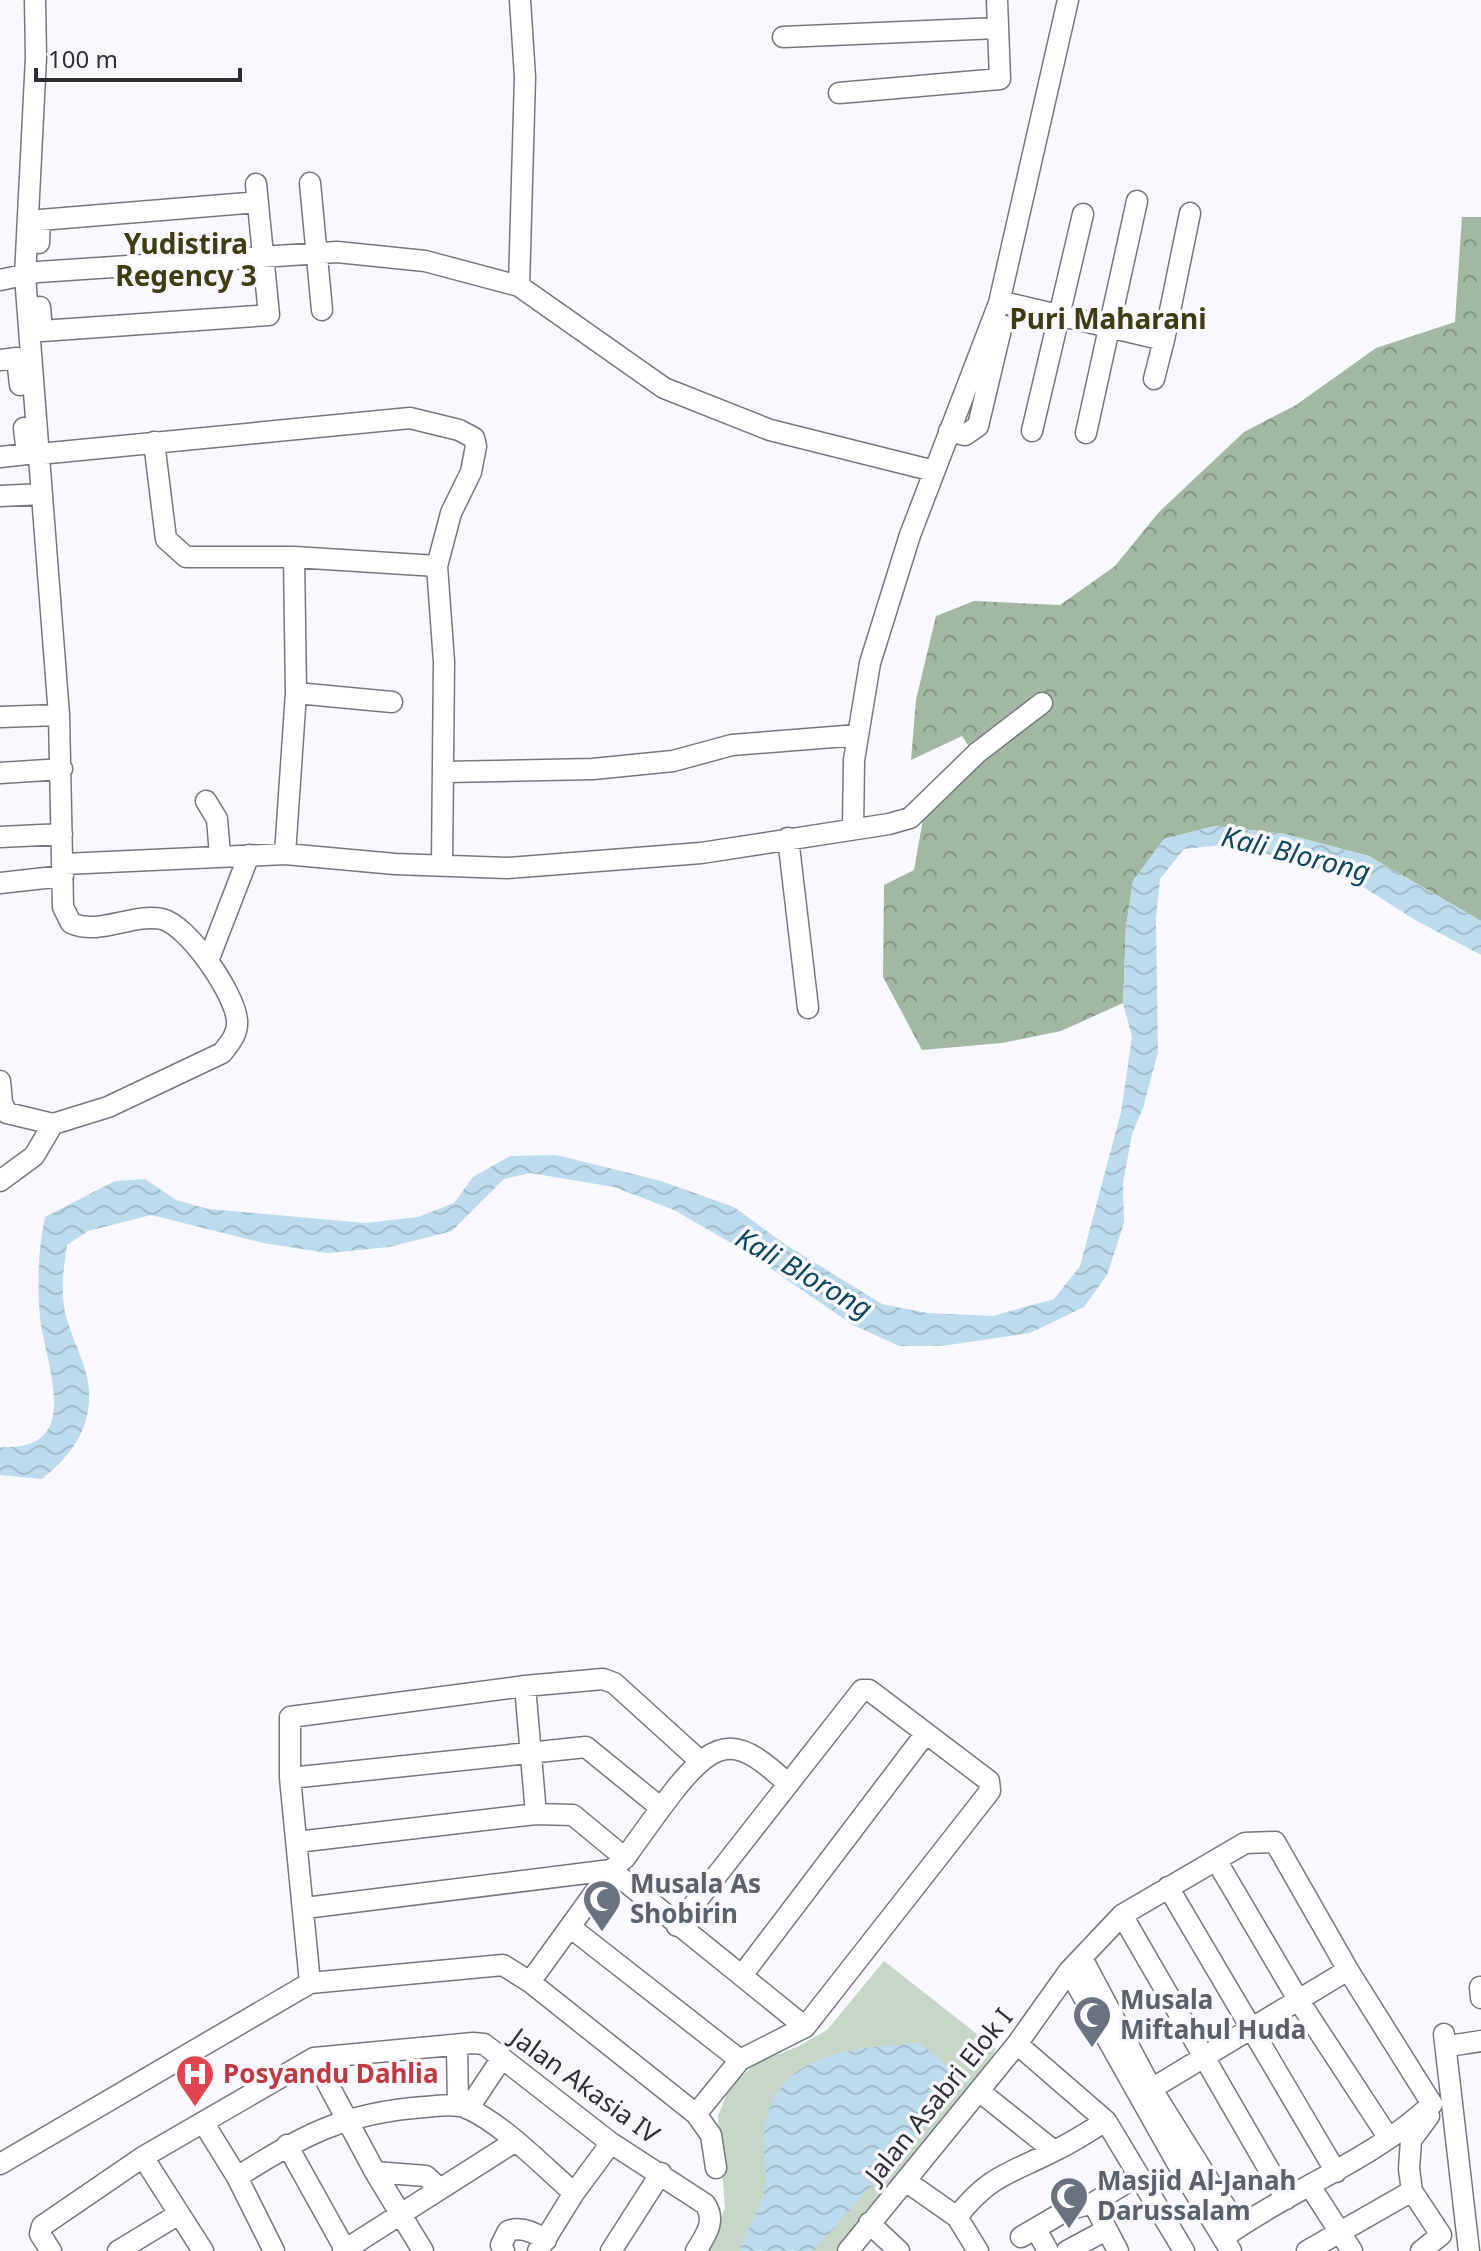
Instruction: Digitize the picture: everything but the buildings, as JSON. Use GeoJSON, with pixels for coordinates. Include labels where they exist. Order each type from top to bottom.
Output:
{"type":"FeatureCollection","features":[{"type":"Feature","properties":{"kind":"street"},"geometry":{"type":"LineString","coordinates":[[0,1081],[2,1103],[7,1113],[53,1124],[121,1102],[222,1053],[233,1040],[238,1024],[236,1012],[208,961],[181,928],[161,919],[86,928],[71,923],[63,907],[62,769],[39,454],[34,276],[35,0]]}},
{"type":"Feature","properties":{"kind":"street"},"geometry":{"type":"LineString","coordinates":[[519,286],[525,77],[520,0]]}},
{"type":"Feature","properties":{"kind":"street"},"geometry":{"type":"LineString","coordinates":[[839,93],[1000,79],[997,0]]}},
{"type":"Feature","properties":{"kind":"street"},"geometry":{"type":"LineString","coordinates":[[853,829],[854,760],[870,663],[934,471],[999,303],[1068,0]]}},
{"type":"Feature","properties":{"kind":"street"},"geometry":{"type":"LineString","coordinates":[[783,37],[998,28]]}},
{"type":"Feature","properties":{"kind":"street"},"geometry":{"type":"LineString","coordinates":[[310,183],[322,310]]}},
{"type":"Feature","properties":{"kind":"street"},"geometry":{"type":"LineString","coordinates":[[257,193],[264,259],[269,315],[42,331],[34,276],[40,220],[257,193]]}},
{"type":"Feature","properties":{"kind":"street"},"geometry":{"type":"LineString","coordinates":[[1086,433],[1137,201]]}},
{"type":"Feature","properties":{"kind":"street"},"geometry":{"type":"LineString","coordinates":[[1154,379],[1190,213]]}},
{"type":"Feature","properties":{"kind":"street"},"geometry":{"type":"LineString","coordinates":[[1032,431],[1083,214]]}},
{"type":"Feature","properties":{"kind":"street"},"geometry":{"type":"LineString","coordinates":[[949,431],[965,435],[978,426],[1028,227]]}},
{"type":"Feature","properties":{"kind":"street"},"geometry":{"type":"LineString","coordinates":[[0,280],[337,252],[425,261],[519,286],[664,388],[770,430],[934,471]]}},
{"type":"Feature","properties":{"kind":"street"},"geometry":{"type":"LineString","coordinates":[[1007,303],[1164,340]]}},
{"type":"Feature","properties":{"kind":"street"},"geometry":{"type":"LineString","coordinates":[[0,360],[17,358],[27,454],[0,457]]}},
{"type":"Feature","properties":{"kind":"street"},"geometry":{"type":"LineString","coordinates":[[39,454],[410,418],[459,430],[474,438],[476,446],[471,472],[451,513],[437,566],[445,772],[442,865]]}},
{"type":"Feature","properties":{"kind":"street"},"geometry":{"type":"LineString","coordinates":[[154,442],[166,539],[174,550],[186,557],[294,557],[437,566]]}},
{"type":"Feature","properties":{"kind":"street"},"geometry":{"type":"LineString","coordinates":[[0,496],[42,494]]}},
{"type":"Feature","properties":{"kind":"street"},"geometry":{"type":"LineString","coordinates":[[285,854],[296,693],[294,557]]}},
{"type":"Feature","properties":{"kind":"street"},"geometry":{"type":"LineString","coordinates":[[296,693],[392,702]]}},
{"type":"Feature","properties":{"kind":"street"},"geometry":{"type":"LineString","coordinates":[[0,883],[63,870],[220,855],[285,854],[507,868],[672,856],[853,829],[910,818],[977,753],[1042,703]]}},
{"type":"Feature","properties":{"kind":"street"},"geometry":{"type":"LineString","coordinates":[[0,717],[59,715]]}},
{"type":"Feature","properties":{"kind":"street"},"geometry":{"type":"LineString","coordinates":[[445,772],[609,767],[673,761],[732,745],[858,735]]}},
{"type":"Feature","properties":{"kind":"street"},"geometry":{"type":"LineString","coordinates":[[0,773],[62,769]]}},
{"type":"Feature","properties":{"kind":"street"},"geometry":{"type":"LineString","coordinates":[[206,801],[217,819],[220,855]]}},
{"type":"Feature","properties":{"kind":"street"},"geometry":{"type":"LineString","coordinates":[[0,837],[62,834]]}},
{"type":"Feature","properties":{"kind":"street"},"geometry":{"type":"LineString","coordinates":[[788,838],[808,1008]]}},
{"type":"Feature","properties":{"kind":"street"},"geometry":{"type":"LineString","coordinates":[[208,961],[249,855]]}},
{"type":"Feature","properties":{"kind":"street"},"geometry":{"type":"LineString","coordinates":[[0,1181],[34,1156],[53,1124]]}},
{"type":"Feature","properties":{"kind":"street"},"geometry":{"type":"LineString","coordinates":[[310,1983],[290,1778],[287,1723],[294,1715],[603,1679],[614,1683],[699,1760]]}},
{"type":"Feature","properties":{"kind":"street"},"geometry":{"type":"LineString","coordinates":[[525,1686],[536,1814]]}},
{"type":"Feature","properties":{"kind":"street"},"geometry":{"type":"LineString","coordinates":[[677,1926],[862,1690],[869,1690],[987,1778],[990,1791],[805,2027],[740,2060],[696,2114]]}},
{"type":"Feature","properties":{"kind":"street"},"geometry":{"type":"LineString","coordinates":[[743,1974],[926,1733]]}},
{"type":"Feature","properties":{"kind":"street"},"geometry":{"type":"LineString","coordinates":[[290,1778],[586,1747],[661,1808]]}},
{"type":"Feature","properties":{"kind":"street"},"geometry":{"type":"LineString","coordinates":[[530,1982],[699,1760],[722,1749],[746,1752],[760,1758],[788,1784]]}},
{"type":"Feature","properties":{"kind":"street"},"geometry":{"type":"LineString","coordinates":[[297,1842],[536,1814],[573,1815],[677,1926],[743,1974],[805,2027]]}},
{"type":"Feature","properties":{"kind":"street","name":"Jalan Asabri Elok I"},"geometry":{"type":"LineString","coordinates":[[848,2251],[907,2182],[1076,1966],[1122,1915],[1245,1843],[1275,1842],[1348,1970]]}},
{"type":"Feature","properties":{"kind":"street"},"geometry":{"type":"LineString","coordinates":[[1216,1860],[1299,2001],[1388,2137]]}},
{"type":"Feature","properties":{"kind":"street"},"geometry":{"type":"LineString","coordinates":[[305,1908],[618,1864]]}},
{"type":"Feature","properties":{"kind":"street"},"geometry":{"type":"LineString","coordinates":[[1168,1887],[1336,2172]]}},
{"type":"Feature","properties":{"kind":"street"},"geometry":{"type":"LineString","coordinates":[[1122,1915],[1286,2199]]}},
{"type":"Feature","properties":{"kind":"street"},"geometry":{"type":"LineString","coordinates":[[570,1927],[740,2060]]}},
{"type":"Feature","properties":{"kind":"street"},"geometry":{"type":"LineString","coordinates":[[0,2164],[310,1983],[503,1965],[530,1982],[696,2114],[711,2135],[716,2168]]}},
{"type":"Feature","properties":{"kind":"street"},"geometry":{"type":"LineString","coordinates":[[1076,1966],[1231,2239],[1286,2199],[1336,2172],[1413,2122],[1432,2104]]}},
{"type":"Feature","properties":{"kind":"street"},"geometry":{"type":"LineString","coordinates":[[1145,2092],[1348,1970],[1432,2104],[1427,2120],[1411,2140],[1412,2191],[1441,2231],[1438,2240],[1421,2251]]}},
{"type":"Feature","properties":{"kind":"street"},"geometry":{"type":"LineString","coordinates":[[1469,2251],[1450,2039],[1481,2041]]}},
{"type":"Feature","properties":{"kind":"street","name":"Jalan Akasia IV"},"geometry":{"type":"LineString","coordinates":[[314,2058],[479,2043],[611,2143],[705,2204],[711,2217],[696,2251]]}},
{"type":"Feature","properties":{"kind":"street"},"geometry":{"type":"LineString","coordinates":[[1017,2044],[1106,2121],[1136,2177],[1184,2251]]}},
{"type":"Feature","properties":{"kind":"street"},"geometry":{"type":"LineString","coordinates":[[457,2045],[463,2107]]}},
{"type":"Feature","properties":{"kind":"street"},"geometry":{"type":"LineString","coordinates":[[51,2251],[40,2234],[42,2226],[143,2157],[314,2058],[375,2172],[423,2251]]}},
{"type":"Feature","properties":{"kind":"street"},"geometry":{"type":"LineString","coordinates":[[463,2107],[502,2058]]}},
{"type":"Feature","properties":{"kind":"street"},"geometry":{"type":"LineString","coordinates":[[979,2091],[1054,2151]]}},
{"type":"Feature","properties":{"kind":"street"},"geometry":{"type":"LineString","coordinates":[[237,2177],[287,2145],[345,2118],[411,2108],[463,2107],[514,2142],[574,2193]]}},
{"type":"Feature","properties":{"kind":"street"},"geometry":{"type":"LineString","coordinates":[[992,2180],[1054,2151],[1106,2121]]}},
{"type":"Feature","properties":{"kind":"street"},"geometry":{"type":"LineString","coordinates":[[203,2122],[237,2177],[274,2251]]}},
{"type":"Feature","properties":{"kind":"street"},"geometry":{"type":"LineString","coordinates":[[957,2217],[1030,2133]]}},
{"type":"Feature","properties":{"kind":"street"},"geometry":{"type":"LineString","coordinates":[[287,2145],[345,2251],[514,2142]]}},
{"type":"Feature","properties":{"kind":"street"},"geometry":{"type":"LineString","coordinates":[[504,2251],[501,2245],[508,2231],[515,2228],[533,2231],[542,2245],[574,2193],[611,2143]]}},
{"type":"Feature","properties":{"kind":"street"},"geometry":{"type":"LineString","coordinates":[[143,2157],[203,2251]]}},
{"type":"Feature","properties":{"kind":"street"},"geometry":{"type":"LineString","coordinates":[[375,2172],[426,2176],[439,2188]]}},
{"type":"Feature","properties":{"kind":"street"},"geometry":{"type":"LineString","coordinates":[[611,2251],[661,2173]]}},
{"type":"Feature","properties":{"kind":"street"},"geometry":{"type":"LineString","coordinates":[[1060,2251],[1055,2248],[1049,2251],[1028,2233],[1067,2210],[1093,2203],[1136,2177]]}},
{"type":"Feature","properties":{"kind":"street"},"geometry":{"type":"LineString","coordinates":[[907,2182],[957,2217],[978,2251]]}},
{"type":"Feature","properties":{"kind":"street"},"geometry":{"type":"LineString","coordinates":[[1310,2186],[1352,2251]]}},
{"type":"Feature","properties":{"kind":"street"},"geometry":{"type":"LineString","coordinates":[[1307,2251],[1412,2191]]}},
{"type":"Feature","properties":{"kind":"street"},"geometry":{"type":"LineString","coordinates":[[1093,2203],[1118,2251]]}},
{"type":"Feature","properties":{"kind":"street"},"geometry":{"type":"LineString","coordinates":[[127,2249],[179,2214]]}},
{"type":"Feature","properties":{"kind":"street"},"geometry":{"type":"LineString","coordinates":[[869,2223],[899,2251]]}},
{"type":"Feature","properties":{"kind":"street"},"geometry":{"type":"LineString","coordinates":[[1067,2251],[1106,2230]]}},
{"type":"Feature","properties":{"kind":"green space"},"geometry":{"type":"Polygon","coordinates":[[[1462,217],[1481,217],[1481,921],[1369,856],[1285,834],[1215,826],[1164,839],[1133,881],[1126,927],[1123,1003],[1061,1031],[1002,1043],[922,1050],[883,977],[884,885],[914,870],[923,819],[979,762],[962,736],[911,760],[916,700],[936,616],[974,601],[1060,605],[1115,566],[1159,512],[1244,432],[1296,405],[1376,348],[1455,322],[1462,217]]]}},
{"type":"Feature","properties":{"kind":"green space"},"geometry":{"type":"Polygon","coordinates":[[[884,1961],[996,2049],[984,2075],[843,2251],[707,2251],[725,2208],[718,2116],[729,2088],[756,2063],[799,2046],[827,2030],[884,1961]]]}},
{"type":"Feature","properties":{"kind":"water","name":"Kali Blorong"},"geometry":{"type":"Polygon","coordinates":[[[1215,826],[1285,834],[1369,856],[1481,921],[1481,955],[1417,921],[1360,885],[1316,868],[1232,844],[1184,849],[1160,879],[1156,918],[1158,1052],[1143,1108],[1132,1134],[1123,1183],[1124,1223],[1107,1275],[1084,1307],[1030,1333],[942,1346],[899,1346],[853,1325],[745,1251],[674,1210],[614,1187],[530,1173],[504,1179],[452,1231],[389,1247],[328,1253],[263,1243],[151,1215],[88,1231],[67,1245],[64,1306],[88,1380],[87,1417],[70,1451],[42,1479],[0,1475],[0,1447],[27,1445],[43,1436],[52,1421],[52,1381],[40,1317],[39,1292],[45,1217],[115,1181],[145,1179],[176,1200],[208,1209],[365,1223],[418,1217],[454,1203],[473,1177],[510,1156],[556,1155],[661,1181],[734,1207],[786,1245],[882,1304],[927,1313],[993,1316],[1054,1299],[1080,1266],[1121,1112],[1132,1037],[1123,1003],[1126,927],[1133,881],[1164,839],[1215,826]]]}},
{"type":"Feature","properties":{"kind":"water"},"geometry":{"type":"Polygon","coordinates":[[[921,2043],[959,2077],[959,2088],[813,2251],[739,2251],[763,2195],[766,2179],[764,2134],[770,2106],[783,2085],[800,2070],[844,2052],[921,2043]]]}},
{"type":"Feature","properties":{"kind":"place","name":"Musala As Shobirin"},"geometry":{"type":"Point","coordinates":[602,1933]}},
{"type":"Feature","properties":{"kind":"place","name":"Musala Miftahul Huda"},"geometry":{"type":"Point","coordinates":[1092,2049]}},
{"type":"Feature","properties":{"kind":"place","name":"Posyandu Dahlia"},"geometry":{"type":"Point","coordinates":[195,2108]}},
{"type":"Feature","properties":{"kind":"place","name":"Masjid Al-Janah Darussalam"},"geometry":{"type":"Point","coordinates":[1069,2230]}},
{"type":"Feature","properties":{"kind":"district","name":"Yudistira Regency 3"},"geometry":{"type":"Point","coordinates":[186,260]}},
{"type":"Feature","properties":{"kind":"district","name":"Puri Maharani"},"geometry":{"type":"Point","coordinates":[1108,319]}}]}
